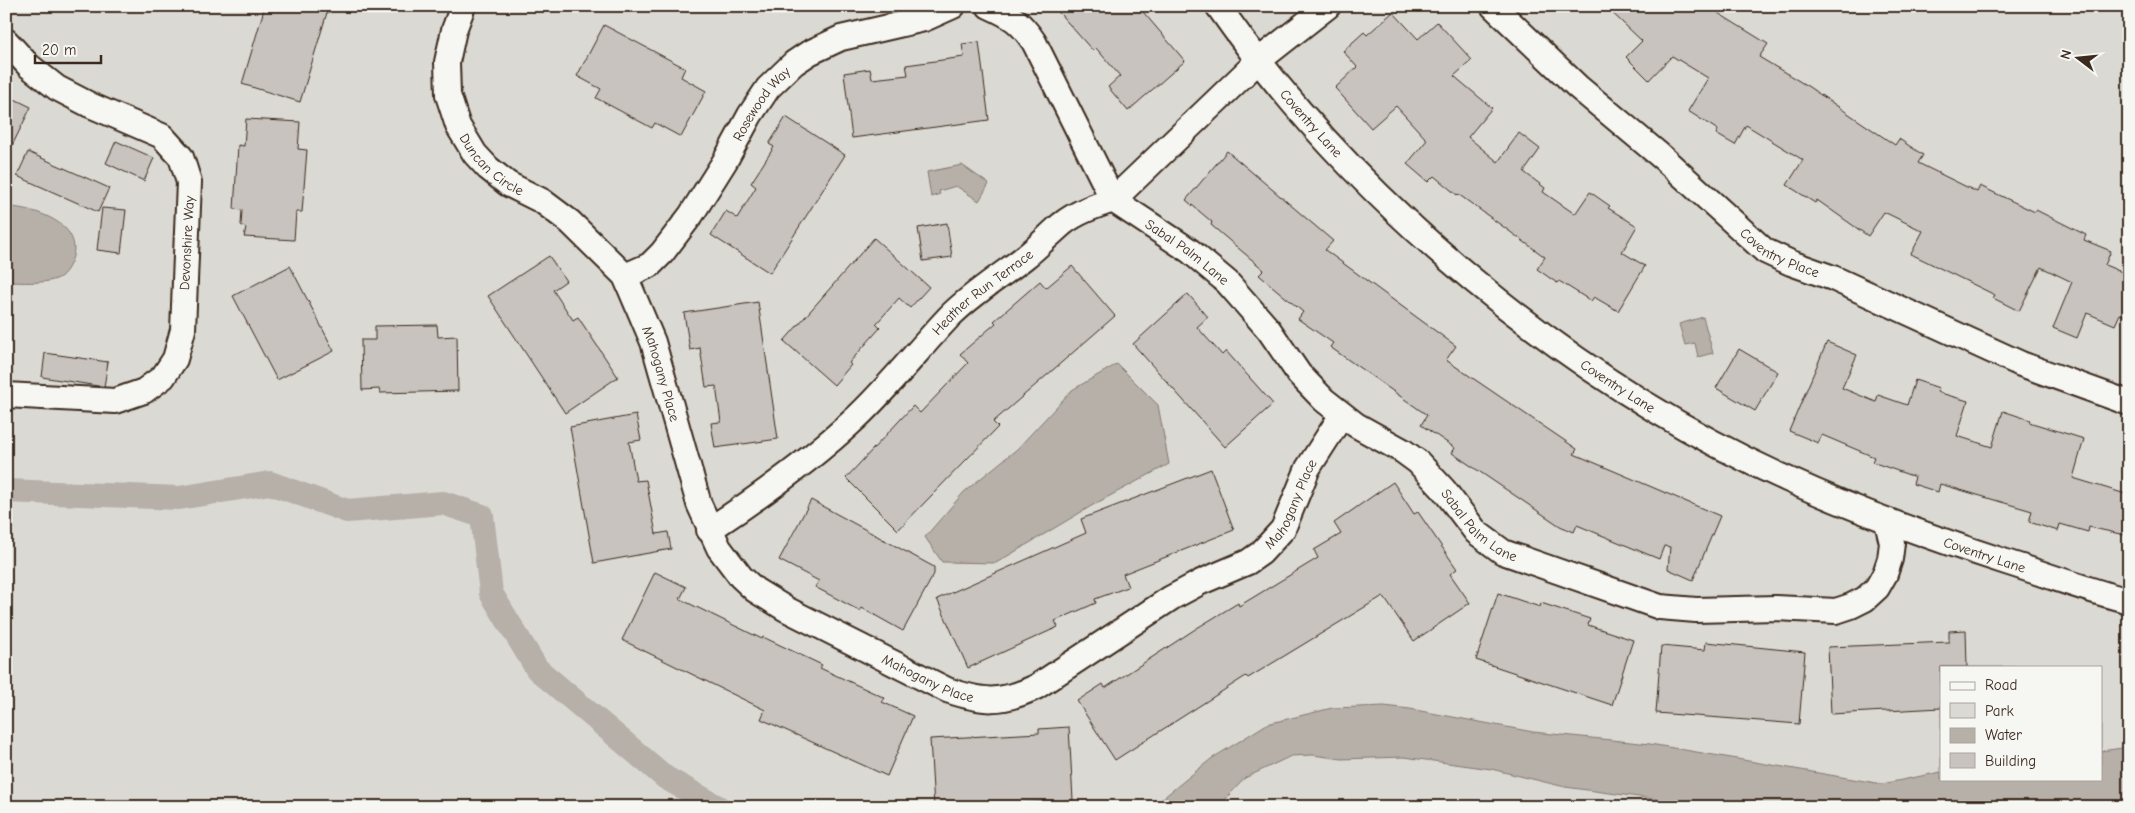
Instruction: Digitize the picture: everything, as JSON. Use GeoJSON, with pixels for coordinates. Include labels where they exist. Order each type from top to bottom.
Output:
{"type":"FeatureCollection","features":[{"type":"Feature","properties":{"kind":"street","name":"Duncan Circle"},"geometry":{"type":"LineString","coordinates":[[463,6],[449,46],[447,79],[452,111],[466,141],[488,168],[508,184],[542,202],[570,222],[625,276]]}},
{"type":"Feature","properties":{"kind":"street","name":"Rosewood Way"},"geometry":{"type":"LineString","coordinates":[[625,276],[650,265],[662,254],[691,215],[716,176],[768,88],[794,63],[809,53],[841,38],[924,19],[953,6]]}},
{"type":"Feature","properties":{"kind":"street"},"geometry":{"type":"LineString","coordinates":[[989,6],[1012,17],[1024,28],[1034,42],[1113,200]]}},
{"type":"Feature","properties":{"kind":"street","name":"Coventry Lane"},"geometry":{"type":"LineString","coordinates":[[1218,6],[1258,61],[1299,110],[1358,175],[1422,236],[1488,293],[1558,346],[1631,395],[1707,439],[1785,478],[1886,522],[2129,600]]}},
{"type":"Feature","properties":{"kind":"street"},"geometry":{"type":"LineString","coordinates":[[1258,61],[1328,6]]}},
{"type":"Feature","properties":{"kind":"street","name":"Coventry Place"},"geometry":{"type":"LineString","coordinates":[[1493,6],[1578,86],[1663,158],[1765,251],[1833,278],[2021,364],[2129,403]]}},
{"type":"Feature","properties":{"kind":"street","name":"Devonshire Way"},"geometry":{"type":"LineString","coordinates":[[6,41],[29,66],[57,88],[90,105],[162,136],[181,157],[189,182],[183,330],[175,359],[163,377],[144,391],[115,401],[6,396]]}},
{"type":"Feature","properties":{"kind":"street","name":"Heather Run Terrace"},"geometry":{"type":"LineString","coordinates":[[709,530],[805,462],[856,418],[904,369],[949,317],[972,296],[1027,256],[1063,223],[1091,207],[1113,200],[1258,61]]}},
{"type":"Feature","properties":{"kind":"street","name":"Sabal Palm Lane"},"geometry":{"type":"LineString","coordinates":[[1113,200],[1190,251],[1226,282],[1264,324],[1299,374],[1324,400],[1342,414],[1418,462],[1444,490],[1476,532],[1503,552],[1660,607],[1696,610],[1776,608],[1836,611],[1865,599],[1877,588],[1885,574],[1890,559],[1892,543],[1886,522]]}},
{"type":"Feature","properties":{"kind":"street","name":"Mahogany Place"},"geometry":{"type":"LineString","coordinates":[[625,276],[653,342],[699,504],[709,530],[719,548],[742,577],[755,590],[786,610],[947,690],[973,699],[1005,699],[1036,687],[1171,598],[1201,582],[1248,562],[1261,553],[1283,529],[1308,468],[1342,414]]}},
{"type":"Feature","properties":{"kind":"green space"},"geometry":{"type":"Polygon","coordinates":[[[6,6],[2129,6],[2129,807],[6,807],[6,6]]]}},
{"type":"Feature","properties":{"kind":"water"},"geometry":{"type":"Polygon","coordinates":[[[962,165],[989,184],[979,201],[956,186],[939,191],[940,194],[931,197],[927,172],[962,165]]]}},
{"type":"Feature","properties":{"kind":"water"},"geometry":{"type":"Polygon","coordinates":[[[12,207],[47,216],[58,222],[66,230],[72,239],[74,249],[70,265],[61,276],[45,282],[6,282],[6,208],[12,207]]]}},
{"type":"Feature","properties":{"kind":"water"},"geometry":{"type":"Polygon","coordinates":[[[1703,317],[1713,353],[1698,357],[1695,343],[1685,345],[1679,324],[1703,317]]]}},
{"type":"Feature","properties":{"kind":"water"},"geometry":{"type":"Polygon","coordinates":[[[1117,364],[1158,405],[1169,464],[1093,505],[996,563],[942,562],[925,537],[964,492],[1017,449],[1072,390],[1117,364]]]}},
{"type":"Feature","properties":{"kind":"water"},"geometry":{"type":"Polygon","coordinates":[[[1384,706],[1410,709],[1533,732],[1650,744],[1882,784],[1940,772],[1940,780],[2102,780],[2102,751],[2129,747],[2129,807],[1732,807],[1565,787],[1491,769],[1404,757],[1342,759],[1313,755],[1291,756],[1245,778],[1218,807],[1152,807],[1211,759],[1267,724],[1332,708],[1384,706]]]}},
{"type":"Feature","properties":{"kind":"building"},"geometry":{"type":"Polygon","coordinates":[[[265,6],[329,6],[300,102],[242,84],[265,6]]]}},
{"type":"Feature","properties":{"kind":"building"},"geometry":{"type":"Polygon","coordinates":[[[1053,6],[1138,6],[1185,61],[1128,111],[1108,87],[1120,76],[1096,48],[1093,51],[1053,6]]]}},
{"type":"Feature","properties":{"kind":"building"},"geometry":{"type":"Polygon","coordinates":[[[1605,6],[1711,6],[1718,13],[1768,44],[1759,57],[1809,87],[1895,145],[1899,139],[1923,155],[1918,163],[1977,192],[1980,186],[2035,212],[2036,210],[2086,235],[2084,240],[2111,251],[2105,265],[2129,275],[2129,318],[2120,314],[2115,325],[2087,313],[2077,338],[2053,328],[2072,282],[2041,267],[2019,311],[1993,298],[1995,295],[1911,254],[1923,231],[1884,212],[1868,236],[1817,200],[1815,203],[1787,185],[1803,160],[1746,125],[1735,145],[1716,134],[1718,130],[1688,111],[1708,78],[1672,56],[1649,80],[1626,57],[1642,41],[1605,6]]]}},
{"type":"Feature","properties":{"kind":"building"},"geometry":{"type":"Polygon","coordinates":[[[1393,12],[1418,39],[1437,22],[1472,60],[1454,76],[1492,108],[1468,137],[1498,162],[1519,133],[1540,149],[1524,172],[1545,188],[1543,192],[1575,214],[1590,192],[1610,206],[1608,208],[1637,226],[1622,252],[1645,266],[1618,311],[1594,297],[1591,301],[1559,281],[1557,283],[1537,269],[1545,257],[1457,195],[1434,176],[1428,182],[1407,164],[1427,140],[1396,106],[1371,128],[1335,88],[1357,67],[1343,51],[1364,32],[1367,35],[1393,12]]]}},
{"type":"Feature","properties":{"kind":"building"},"geometry":{"type":"Polygon","coordinates":[[[604,25],[685,68],[681,77],[706,91],[681,137],[655,123],[652,128],[596,98],[601,89],[577,76],[604,25]]]}},
{"type":"Feature","properties":{"kind":"building"},"geometry":{"type":"Polygon","coordinates":[[[979,42],[989,120],[852,138],[844,73],[870,69],[872,79],[908,75],[906,65],[964,57],[962,44],[979,42]]]}},
{"type":"Feature","properties":{"kind":"building"},"geometry":{"type":"Polygon","coordinates":[[[6,95],[31,107],[6,158],[6,95]]]}},
{"type":"Feature","properties":{"kind":"building"},"geometry":{"type":"Polygon","coordinates":[[[786,117],[845,155],[770,273],[711,235],[726,211],[737,218],[756,187],[751,183],[774,147],[769,144],[786,117]]]}},
{"type":"Feature","properties":{"kind":"building"},"geometry":{"type":"Polygon","coordinates":[[[246,119],[300,122],[298,149],[307,150],[302,212],[296,212],[294,240],[244,237],[246,228],[241,225],[242,210],[234,209],[238,145],[244,146],[246,119]]]}},
{"type":"Feature","properties":{"kind":"building"},"geometry":{"type":"Polygon","coordinates":[[[116,141],[154,158],[144,181],[106,163],[116,141]]]}},
{"type":"Feature","properties":{"kind":"building"},"geometry":{"type":"Polygon","coordinates":[[[1227,151],[1333,241],[1325,250],[1456,346],[1446,360],[1577,449],[1574,454],[1720,516],[1693,580],[1668,569],[1670,547],[1664,546],[1659,559],[1577,525],[1574,532],[1560,526],[1452,453],[1455,448],[1421,425],[1427,415],[1330,347],[1333,343],[1298,319],[1303,312],[1259,275],[1264,270],[1211,225],[1212,222],[1186,200],[1227,151]]]}},
{"type":"Feature","properties":{"kind":"building"},"geometry":{"type":"Polygon","coordinates":[[[28,152],[109,188],[98,212],[17,176],[28,152]]]}},
{"type":"Feature","properties":{"kind":"building"},"geometry":{"type":"Polygon","coordinates":[[[102,208],[126,210],[121,253],[97,250],[102,208]]]}},
{"type":"Feature","properties":{"kind":"building"},"geometry":{"type":"Polygon","coordinates":[[[947,223],[952,257],[923,261],[918,228],[947,223]]]}},
{"type":"Feature","properties":{"kind":"building"},"geometry":{"type":"Polygon","coordinates":[[[874,238],[929,287],[910,308],[899,298],[876,324],[880,328],[849,363],[851,365],[834,385],[784,341],[874,238]]]}},
{"type":"Feature","properties":{"kind":"building"},"geometry":{"type":"Polygon","coordinates":[[[549,256],[566,281],[553,290],[573,320],[578,317],[618,377],[565,413],[488,296],[549,256]]]}},
{"type":"Feature","properties":{"kind":"building"},"geometry":{"type":"Polygon","coordinates":[[[290,266],[334,351],[277,380],[233,296],[290,266]]]}},
{"type":"Feature","properties":{"kind":"building"},"geometry":{"type":"Polygon","coordinates":[[[1072,266],[1115,316],[993,422],[998,427],[898,530],[846,478],[913,406],[920,413],[968,363],[960,354],[996,323],[994,321],[1040,281],[1046,288],[1072,266]]]}},
{"type":"Feature","properties":{"kind":"building"},"geometry":{"type":"Polygon","coordinates":[[[1188,294],[1208,317],[1197,327],[1222,355],[1226,351],[1273,404],[1225,447],[1133,344],[1188,294]]]}},
{"type":"Feature","properties":{"kind":"building"},"geometry":{"type":"Polygon","coordinates":[[[758,302],[778,439],[715,448],[711,423],[721,422],[716,386],[706,387],[700,348],[690,350],[684,313],[758,302]]]}},
{"type":"Feature","properties":{"kind":"building"},"geometry":{"type":"Polygon","coordinates":[[[437,325],[438,337],[457,336],[458,391],[380,393],[379,389],[362,390],[361,340],[375,340],[375,326],[437,325]]]}},
{"type":"Feature","properties":{"kind":"building"},"geometry":{"type":"Polygon","coordinates":[[[1827,342],[1857,355],[1842,388],[1876,402],[1878,395],[1907,405],[1915,380],[1939,388],[1937,392],[1968,401],[1957,436],[1992,447],[2003,411],[2030,420],[2029,422],[2084,439],[2073,478],[2129,495],[2129,536],[2089,527],[2088,532],[2060,524],[2058,531],[2029,522],[2032,511],[1940,484],[1938,492],[1913,484],[1915,477],[1872,462],[1874,457],[1822,435],[1818,443],[1789,431],[1827,342]]]}},
{"type":"Feature","properties":{"kind":"building"},"geometry":{"type":"Polygon","coordinates":[[[1739,349],[1778,372],[1755,411],[1716,388],[1739,349]]]}},
{"type":"Feature","properties":{"kind":"building"},"geometry":{"type":"Polygon","coordinates":[[[45,353],[108,362],[104,387],[42,377],[45,353]]]}},
{"type":"Feature","properties":{"kind":"building"},"geometry":{"type":"Polygon","coordinates":[[[636,415],[641,440],[629,442],[636,481],[646,480],[656,534],[668,532],[671,549],[594,563],[570,427],[636,415]]]}},
{"type":"Feature","properties":{"kind":"building"},"geometry":{"type":"Polygon","coordinates":[[[1211,469],[1234,530],[1123,574],[1128,587],[1095,599],[1096,603],[1055,621],[1058,627],[968,668],[937,599],[1086,533],[1081,519],[1211,469]]]}},
{"type":"Feature","properties":{"kind":"building"},"geometry":{"type":"Polygon","coordinates":[[[1393,482],[1414,514],[1418,512],[1457,569],[1450,574],[1470,603],[1414,641],[1383,596],[1248,678],[1246,676],[1115,760],[1077,701],[1103,684],[1105,688],[1197,628],[1238,603],[1239,606],[1318,558],[1314,550],[1341,534],[1334,523],[1393,482]]]}},
{"type":"Feature","properties":{"kind":"building"},"geometry":{"type":"Polygon","coordinates":[[[811,500],[934,567],[934,574],[903,631],[862,608],[860,611],[815,587],[819,581],[779,560],[811,500]]]}},
{"type":"Feature","properties":{"kind":"building"},"geometry":{"type":"Polygon","coordinates":[[[655,572],[686,587],[680,599],[762,639],[763,637],[822,665],[820,668],[885,698],[882,702],[913,716],[887,776],[761,719],[765,710],[622,640],[655,572]]]}},
{"type":"Feature","properties":{"kind":"building"},"geometry":{"type":"Polygon","coordinates":[[[1498,593],[1540,607],[1541,603],[1590,619],[1588,625],[1633,640],[1612,705],[1476,660],[1498,593]]]}},
{"type":"Feature","properties":{"kind":"building"},"geometry":{"type":"Polygon","coordinates":[[[1966,630],[1967,666],[1940,666],[1940,708],[1831,714],[1828,647],[1949,642],[1949,631],[1966,630]]]}},
{"type":"Feature","properties":{"kind":"building"},"geometry":{"type":"Polygon","coordinates":[[[1706,642],[1805,652],[1799,724],[1656,713],[1661,646],[1705,650],[1706,642]]]}},
{"type":"Feature","properties":{"kind":"building"},"geometry":{"type":"Polygon","coordinates":[[[1069,727],[1073,800],[934,807],[930,739],[1039,733],[1039,729],[1069,727]]]}},
{"type":"Feature","properties":{"kind":"waterway"},"geometry":{"type":"LineString","coordinates":[[6,491],[179,498],[270,483],[347,511],[443,503],[482,516],[491,593],[537,669],[666,778],[718,807]]}}]}
